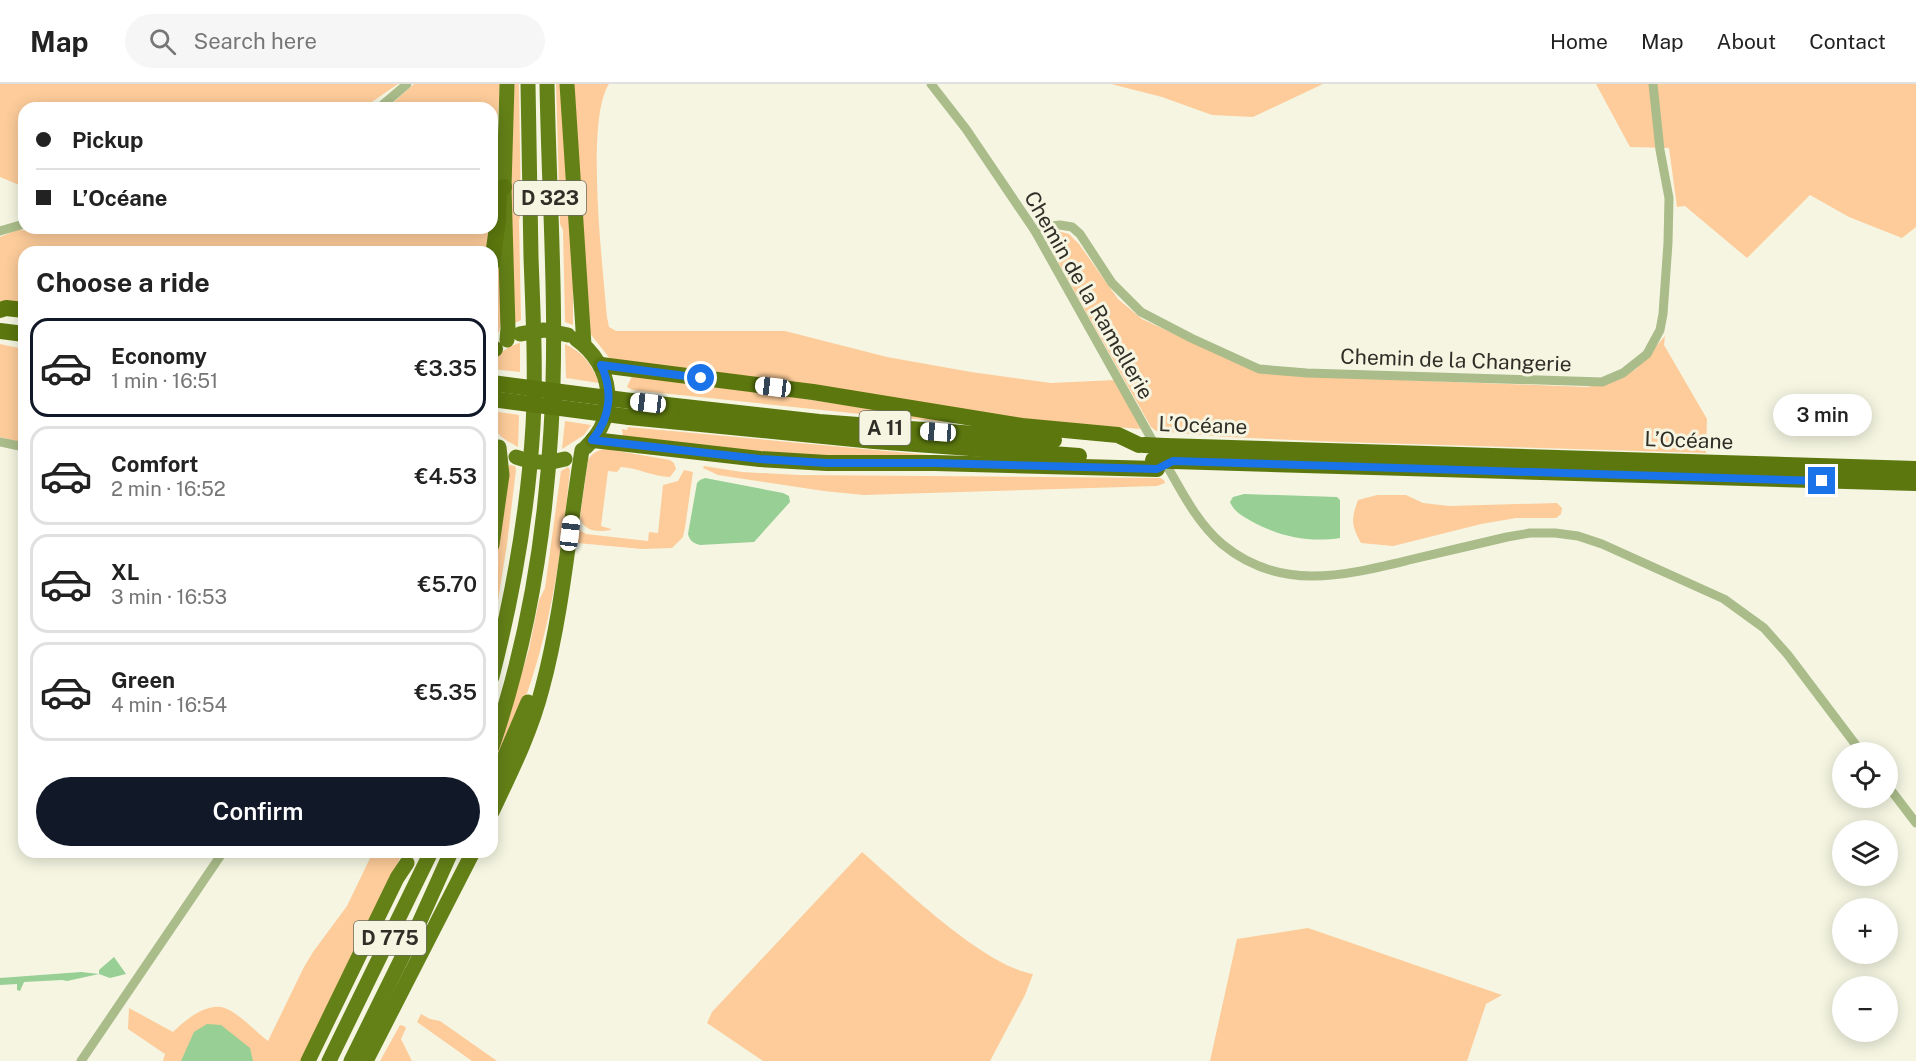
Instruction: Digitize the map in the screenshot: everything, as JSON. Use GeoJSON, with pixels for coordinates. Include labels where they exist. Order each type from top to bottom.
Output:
{"type":"FeatureCollection","features":[{"type":"Feature","properties":{"kind":"highway"},"geometry":{"type":"LineString","coordinates":[[501,345],[508,328],[504,187],[507,84]]}},
{"type":"Feature","properties":{"kind":"highway","name":"D 323"},"geometry":{"type":"LineString","coordinates":[[498,651],[511,596],[525,508],[533,425],[534,368],[528,84]]}},
{"type":"Feature","properties":{"kind":"highway","name":"D 323"},"geometry":{"type":"LineString","coordinates":[[498,726],[520,648],[538,556],[551,430],[553,369],[547,84]]}},
{"type":"Feature","properties":{"kind":"highway"},"geometry":{"type":"LineString","coordinates":[[567,84],[584,345]]}},
{"type":"Feature","properties":{"kind":"highway"},"geometry":{"type":"LineString","coordinates":[[498,220],[499,192],[504,187]]}},
{"type":"Feature","properties":{"kind":"highway"},"geometry":{"type":"LineString","coordinates":[[0,310],[18,309]]}},
{"type":"Feature","properties":{"kind":"highway"},"geometry":{"type":"LineString","coordinates":[[0,316],[18,328]]}},
{"type":"Feature","properties":{"kind":"highway"},"geometry":{"type":"LineString","coordinates":[[498,445],[516,457],[530,462],[544,463],[565,459],[587,445],[604,420],[608,403],[607,381],[601,365],[584,345],[567,335],[544,330],[501,345]]}},
{"type":"Feature","properties":{"kind":"highway"},"geometry":{"type":"LineString","coordinates":[[0,331],[18,331]]}},
{"type":"Feature","properties":{"kind":"highway"},"geometry":{"type":"LineString","coordinates":[[601,365],[813,392],[1022,426],[1118,435],[1142,445]]}},
{"type":"Feature","properties":{"kind":"highway","name":"L’Océane"},"geometry":{"type":"LineString","coordinates":[[498,384],[630,409],[898,443],[1155,465],[1169,454],[1916,469]]}},
{"type":"Feature","properties":{"kind":"highway","name":"L’Océane"},"geometry":{"type":"LineString","coordinates":[[498,399],[1142,445],[1169,454],[1916,483]]}},
{"type":"Feature","properties":{"kind":"highway"},"geometry":{"type":"LineString","coordinates":[[587,445],[827,463],[1155,465]]}},
{"type":"Feature","properties":{"kind":"highway"},"geometry":{"type":"LineString","coordinates":[[498,798],[533,719],[556,633],[587,445]]}},
{"type":"Feature","properties":{"kind":"highway"},"geometry":{"type":"LineString","coordinates":[[498,450],[502,460],[498,503]]}},
{"type":"Feature","properties":{"kind":"highway"},"geometry":{"type":"LineString","coordinates":[[498,772],[530,698],[559,604]]}},
{"type":"Feature","properties":{"kind":"highway"},"geometry":{"type":"LineString","coordinates":[[308,1061],[397,878],[409,858]]}},
{"type":"Feature","properties":{"kind":"highway"},"geometry":{"type":"LineString","coordinates":[[348,1024],[350,1001],[402,882],[410,858]]}},
{"type":"Feature","properties":{"kind":"highway","name":"D 775"},"geometry":{"type":"LineString","coordinates":[[329,1061],[428,858]]}},
{"type":"Feature","properties":{"kind":"highway","name":"D 775"},"geometry":{"type":"LineString","coordinates":[[351,1061],[449,858]]}},
{"type":"Feature","properties":{"kind":"highway"},"geometry":{"type":"LineString","coordinates":[[444,870],[453,858]]}},
{"type":"Feature","properties":{"kind":"highway"},"geometry":{"type":"LineString","coordinates":[[366,1061],[470,858]]}},
{"type":"Feature","properties":{"kind":"street"},"geometry":{"type":"LineString","coordinates":[[386,102],[407,84]]}},
{"type":"Feature","properties":{"kind":"street","name":"Chemin de la Ramellerie"},"geometry":{"type":"LineString","coordinates":[[932,84],[966,129],[1035,231],[1195,514],[1222,544],[1256,565],[1280,573],[1301,577],[1324,577],[1347,575],[1530,533],[1578,536],[1602,544],[1701,587],[1724,599],[1751,618],[1764,628],[1788,655],[1854,742]]}},
{"type":"Feature","properties":{"kind":"street","name":"Chemin de la Changerie"},"geometry":{"type":"LineString","coordinates":[[1035,231],[1042,227],[1060,225],[1071,227],[1080,234],[1112,283],[1141,312],[1259,369],[1307,373],[1602,382],[1623,374],[1647,354],[1660,330],[1663,314],[1669,198],[1660,150],[1653,84]]}},
{"type":"Feature","properties":{"kind":"street"},"geometry":{"type":"LineString","coordinates":[[0,231],[18,226]]}},
{"type":"Feature","properties":{"kind":"street"},"geometry":{"type":"LineString","coordinates":[[0,442],[18,446]]}},
{"type":"Feature","properties":{"kind":"street"},"geometry":{"type":"LineString","coordinates":[[1898,799],[1916,823]]}},
{"type":"Feature","properties":{"kind":"street"},"geometry":{"type":"LineString","coordinates":[[81,1061],[219,858]]}},
{"type":"Feature","properties":{"kind":"shaded area"},"geometry":{"type":"Polygon","coordinates":[[[0,84],[398,84],[372,102],[18,102],[18,184],[0,177],[0,84]]]}},
{"type":"Feature","properties":{"kind":"shaded area"},"geometry":{"type":"Polygon","coordinates":[[[414,84],[500,84],[498,114],[498,102],[394,102],[414,84]]]}},
{"type":"Feature","properties":{"kind":"shaded area"},"geometry":{"type":"Polygon","coordinates":[[[511,84],[519,84],[521,320],[515,323],[509,226],[511,84]]]}},
{"type":"Feature","properties":{"kind":"shaded area"},"geometry":{"type":"Polygon","coordinates":[[[556,84],[563,84],[573,259],[573,325],[565,322],[556,84]]]}},
{"type":"Feature","properties":{"kind":"shaded area"},"geometry":{"type":"Polygon","coordinates":[[[573,84],[609,84],[602,102],[597,161],[600,232],[609,327],[616,331],[785,331],[887,357],[971,372],[1051,383],[1115,380],[1141,429],[1038,421],[611,360],[589,332],[573,84]]]}},
{"type":"Feature","properties":{"kind":"shaded area"},"geometry":{"type":"Polygon","coordinates":[[[1111,84],[1323,84],[1253,117],[1212,115],[1162,97],[1111,84]]]}},
{"type":"Feature","properties":{"kind":"shaded area"},"geometry":{"type":"Polygon","coordinates":[[[1596,84],[1916,84],[1916,227],[1902,238],[1849,217],[1810,195],[1747,258],[1685,206],[1677,207],[1669,148],[1630,147],[1596,84]]]}},
{"type":"Feature","properties":{"kind":"shaded area"},"geometry":{"type":"Polygon","coordinates":[[[17,230],[18,234],[489,234],[488,246],[18,246],[18,302],[0,301],[0,237],[17,230]]]}},
{"type":"Feature","properties":{"kind":"shaded area"},"geometry":{"type":"Polygon","coordinates":[[[1051,232],[1069,234],[1079,244],[1118,299],[1142,319],[1256,372],[1324,377],[1587,387],[1618,380],[1636,369],[1665,336],[1664,345],[1707,419],[1706,453],[1340,442],[1156,431],[1151,427],[1046,240],[1051,232]]]}},
{"type":"Feature","properties":{"kind":"shaded area"},"geometry":{"type":"Polygon","coordinates":[[[498,268],[500,268],[501,323],[499,332],[498,268]]]}},
{"type":"Feature","properties":{"kind":"shaded area"},"geometry":{"type":"Polygon","coordinates":[[[520,343],[520,372],[498,370],[498,357],[510,346],[520,343]]]}},
{"type":"Feature","properties":{"kind":"shaded area"},"geometry":{"type":"Polygon","coordinates":[[[0,344],[18,348],[18,442],[0,437],[0,344]]]}},
{"type":"Feature","properties":{"kind":"shaded area"},"geometry":{"type":"Polygon","coordinates":[[[565,344],[586,360],[599,383],[566,378],[565,344]]]}},
{"type":"Feature","properties":{"kind":"shaded area"},"geometry":{"type":"Polygon","coordinates":[[[632,376],[745,390],[969,424],[632,390],[627,387],[632,376]]]}},
{"type":"Feature","properties":{"kind":"shaded area"},"geometry":{"type":"Polygon","coordinates":[[[498,412],[519,415],[518,447],[498,434],[498,412]]]}},
{"type":"Feature","properties":{"kind":"shaded area"},"geometry":{"type":"Polygon","coordinates":[[[565,421],[591,425],[584,435],[562,449],[565,421]]]}},
{"type":"Feature","properties":{"kind":"shaded area"},"geometry":{"type":"Polygon","coordinates":[[[628,427],[962,458],[814,457],[623,437],[622,429],[627,430],[628,427]]]}},
{"type":"Feature","properties":{"kind":"shaded area"},"geometry":{"type":"Polygon","coordinates":[[[606,449],[670,460],[676,469],[670,477],[621,467],[617,472],[608,471],[601,526],[611,530],[596,531],[584,526],[580,517],[588,460],[596,452],[606,449]]]}},
{"type":"Feature","properties":{"kind":"shaded area"},"geometry":{"type":"Polygon","coordinates":[[[509,465],[515,466],[507,544],[498,600],[498,537],[509,465]]]}},
{"type":"Feature","properties":{"kind":"shaded area"},"geometry":{"type":"Polygon","coordinates":[[[704,466],[742,472],[799,475],[1160,478],[1165,483],[1157,486],[863,495],[718,475],[703,468],[704,466]]]}},
{"type":"Feature","properties":{"kind":"shaded area"},"geometry":{"type":"Polygon","coordinates":[[[568,467],[570,470],[559,559],[548,618],[533,676],[520,712],[498,757],[529,649],[539,600],[545,588],[561,471],[568,467]]]}},
{"type":"Feature","properties":{"kind":"shaded area"},"geometry":{"type":"Polygon","coordinates":[[[684,470],[693,472],[685,528],[683,537],[672,548],[642,549],[577,543],[578,529],[586,534],[648,541],[649,532],[658,533],[663,485],[678,481],[684,470]]]}},
{"type":"Feature","properties":{"kind":"shaded area"},"geometry":{"type":"Polygon","coordinates":[[[705,478],[783,493],[789,496],[790,502],[754,542],[700,545],[692,541],[688,534],[697,483],[705,478]]]}},
{"type":"Feature","properties":{"kind":"shaded area"},"geometry":{"type":"Polygon","coordinates":[[[1244,494],[1337,497],[1340,500],[1340,538],[1305,539],[1261,526],[1236,511],[1230,502],[1233,497],[1244,494]]]}},
{"type":"Feature","properties":{"kind":"shaded area"},"geometry":{"type":"Polygon","coordinates":[[[1377,495],[1406,495],[1423,503],[1449,506],[1557,503],[1562,508],[1561,514],[1556,518],[1516,518],[1481,524],[1393,546],[1361,543],[1353,522],[1358,500],[1377,495]]]}},
{"type":"Feature","properties":{"kind":"shaded area"},"geometry":{"type":"Polygon","coordinates":[[[862,852],[967,941],[1013,968],[1033,974],[1025,995],[990,1061],[763,1061],[707,1023],[712,1012],[862,852]]]}},
{"type":"Feature","properties":{"kind":"shaded area"},"geometry":{"type":"Polygon","coordinates":[[[370,858],[400,858],[301,1061],[163,1061],[165,1054],[128,1029],[129,1008],[173,1032],[205,1009],[220,1007],[238,1016],[268,1041],[304,967],[347,906],[370,858]]]}},
{"type":"Feature","properties":{"kind":"shaded area"},"geometry":{"type":"Polygon","coordinates":[[[1308,928],[1502,995],[1486,1004],[1467,1061],[1210,1061],[1237,939],[1308,928]]]}},
{"type":"Feature","properties":{"kind":"shaded area"},"geometry":{"type":"Polygon","coordinates":[[[114,957],[126,974],[110,978],[99,974],[99,970],[114,957]]]}},
{"type":"Feature","properties":{"kind":"shaded area"},"geometry":{"type":"Polygon","coordinates":[[[81,972],[99,974],[67,981],[24,982],[20,991],[17,990],[17,984],[0,985],[0,978],[81,972]]]}},
{"type":"Feature","properties":{"kind":"shaded area"},"geometry":{"type":"Polygon","coordinates":[[[421,1014],[440,1021],[497,1061],[472,1061],[417,1022],[421,1014]]]}},
{"type":"Feature","properties":{"kind":"shaded area"},"geometry":{"type":"Polygon","coordinates":[[[207,1024],[221,1025],[250,1048],[253,1061],[181,1061],[194,1032],[207,1024]]]}},
{"type":"Feature","properties":{"kind":"shaded area"},"geometry":{"type":"Polygon","coordinates":[[[400,1025],[406,1028],[401,1039],[412,1061],[380,1061],[400,1025]]]}},
{"type":"Feature","properties":{"kind":"route"},"geometry":{"type":"LineString","coordinates":[[701,378],[601,365],[609,392],[608,409],[592,440],[760,459],[827,463],[935,463],[1157,469],[1173,461],[1822,481]]}}]}
